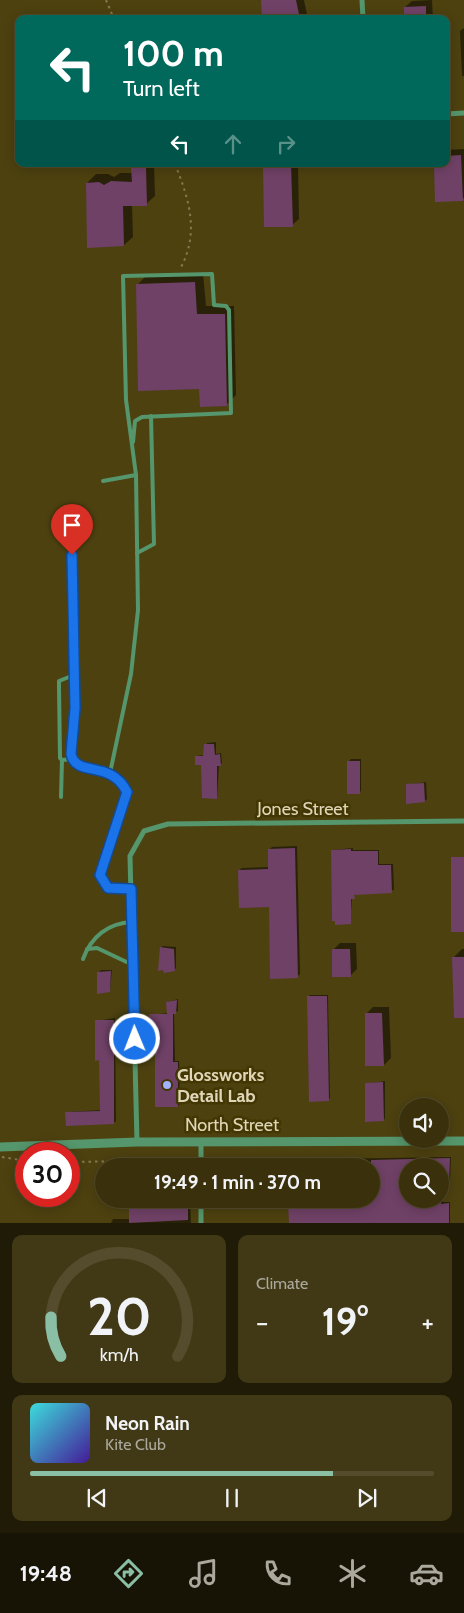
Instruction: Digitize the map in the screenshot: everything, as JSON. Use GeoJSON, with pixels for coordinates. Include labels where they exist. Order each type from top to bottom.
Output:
{"type":"FeatureCollection","features":[{"type":"Feature","properties":{"kind":"street"},"geometry":{"type":"LineString","coordinates":[[362,0],[363,15]]}},
{"type":"Feature","properties":{"kind":"street"},"geometry":{"type":"LineString","coordinates":[[450,114],[464,113]]}},
{"type":"Feature","properties":{"kind":"street","name":"Jones Street"},"geometry":{"type":"LineString","coordinates":[[131,889],[130,856],[144,831],[168,824],[464,821]]}},
{"type":"Feature","properties":{"kind":"street"},"geometry":{"type":"LineString","coordinates":[[131,889],[137,1142]]}},
{"type":"Feature","properties":{"kind":"street","name":"North Street"},"geometry":{"type":"LineString","coordinates":[[0,1147],[137,1142],[464,1141]]}},
{"type":"Feature","properties":{"kind":"street"},"geometry":{"type":"LineString","coordinates":[[201,1142],[201,1158]]}},
{"type":"Feature","properties":{"kind":"street"},"geometry":{"type":"LineString","coordinates":[[201,1208],[201,1223]]}},
{"type":"Feature","properties":{"kind":"lane"},"geometry":{"type":"LineString","coordinates":[[110,773],[134,653],[138,610],[136,475],[124,382],[123,276],[212,274],[214,305],[228,307],[231,413],[152,416],[138,419],[135,422],[133,442]]}},
{"type":"Feature","properties":{"kind":"lane"},"geometry":{"type":"LineString","coordinates":[[137,553],[154,544],[152,416]]}},
{"type":"Feature","properties":{"kind":"lane"},"geometry":{"type":"LineString","coordinates":[[103,481],[136,475]]}},
{"type":"Feature","properties":{"kind":"lane"},"geometry":{"type":"LineString","coordinates":[[72,555],[74,675],[72,759],[77,766],[110,773],[123,784],[127,792],[100,875],[108,888],[131,889]]}},
{"type":"Feature","properties":{"kind":"lane"},"geometry":{"type":"LineString","coordinates":[[61,796],[62,760],[59,752],[60,681],[74,675]]}},
{"type":"Feature","properties":{"kind":"lane"},"geometry":{"type":"LineString","coordinates":[[62,760],[72,759]]}},
{"type":"Feature","properties":{"kind":"lane"},"geometry":{"type":"LineString","coordinates":[[84,959],[90,941],[100,933],[114,926],[132,922]]}},
{"type":"Feature","properties":{"kind":"lane"},"geometry":{"type":"LineString","coordinates":[[87,949],[97,948],[133,965]]}},
{"type":"Feature","properties":{"kind":"path"},"geometry":{"type":"LineString","coordinates":[[106,0],[112,15]]}},
{"type":"Feature","properties":{"kind":"path"},"geometry":{"type":"LineString","coordinates":[[176,167],[192,214],[189,248],[177,274]]}},
{"type":"Feature","properties":{"kind":"path"},"geometry":{"type":"LineString","coordinates":[[0,1157],[15,1159]]}},
{"type":"Feature","properties":{"kind":"path"},"geometry":{"type":"LineString","coordinates":[[80,1162],[95,1162]]}},
{"type":"Feature","properties":{"kind":"building"},"geometry":{"type":"Polygon","coordinates":[[[261,0],[296,0],[299,15],[262,15],[261,0]]]}},
{"type":"Feature","properties":{"kind":"building"},"geometry":{"type":"Polygon","coordinates":[[[426,6],[426,15],[404,15],[404,7],[426,6]]]}},
{"type":"Feature","properties":{"kind":"building"},"geometry":{"type":"Polygon","coordinates":[[[461,155],[463,201],[435,202],[434,167],[450,167],[450,156],[461,155]]]}},
{"type":"Feature","properties":{"kind":"building"},"geometry":{"type":"Polygon","coordinates":[[[263,167],[291,167],[293,227],[264,227],[263,167]]]}},
{"type":"Feature","properties":{"kind":"building"},"geometry":{"type":"Polygon","coordinates":[[[131,168],[146,168],[147,206],[123,206],[124,246],[87,248],[86,183],[99,182],[104,185],[111,181],[132,182],[131,168]]]}},
{"type":"Feature","properties":{"kind":"building"},"geometry":{"type":"Polygon","coordinates":[[[195,282],[197,314],[225,314],[227,406],[200,407],[199,389],[138,391],[136,284],[195,282]]]}},
{"type":"Feature","properties":{"kind":"building"},"geometry":{"type":"Polygon","coordinates":[[[204,744],[214,744],[215,755],[220,754],[221,766],[217,766],[217,799],[202,798],[201,765],[195,765],[195,756],[203,756],[204,744]]]}},
{"type":"Feature","properties":{"kind":"building"},"geometry":{"type":"Polygon","coordinates":[[[347,761],[360,761],[360,794],[347,794],[347,761]]]}},
{"type":"Feature","properties":{"kind":"building"},"geometry":{"type":"Polygon","coordinates":[[[424,783],[425,802],[406,804],[406,784],[424,783]]]}},
{"type":"Feature","properties":{"kind":"building"},"geometry":{"type":"Polygon","coordinates":[[[295,848],[298,978],[270,979],[269,907],[239,908],[238,870],[268,869],[268,849],[295,848]]]}},
{"type":"Feature","properties":{"kind":"building"},"geometry":{"type":"Polygon","coordinates":[[[351,849],[351,851],[378,851],[378,865],[391,865],[392,893],[354,895],[355,899],[351,899],[351,924],[335,925],[335,921],[332,921],[331,850],[351,849]]]}},
{"type":"Feature","properties":{"kind":"building"},"geometry":{"type":"Polygon","coordinates":[[[451,857],[464,857],[464,932],[451,932],[451,857]]]}},
{"type":"Feature","properties":{"kind":"building"},"geometry":{"type":"Polygon","coordinates":[[[160,947],[174,949],[175,971],[164,973],[163,970],[158,971],[160,947]]]}},
{"type":"Feature","properties":{"kind":"building"},"geometry":{"type":"Polygon","coordinates":[[[332,949],[350,949],[351,977],[332,977],[332,949]]]}},
{"type":"Feature","properties":{"kind":"building"},"geometry":{"type":"Polygon","coordinates":[[[452,957],[464,957],[464,1018],[454,1018],[452,957]]]}},
{"type":"Feature","properties":{"kind":"building"},"geometry":{"type":"Polygon","coordinates":[[[111,971],[110,992],[97,994],[97,972],[111,971]]]}},
{"type":"Feature","properties":{"kind":"building"},"geometry":{"type":"Polygon","coordinates":[[[307,996],[327,996],[329,1101],[309,1102],[307,996]]]}},
{"type":"Feature","properties":{"kind":"building"},"geometry":{"type":"Polygon","coordinates":[[[177,1000],[176,1014],[173,1014],[173,1062],[178,1062],[178,1107],[155,1107],[155,1054],[150,1054],[149,1014],[167,1014],[166,1002],[177,1000]]]}},
{"type":"Feature","properties":{"kind":"building"},"geometry":{"type":"Polygon","coordinates":[[[365,1013],[382,1013],[384,1066],[365,1066],[365,1013]]]}},
{"type":"Feature","properties":{"kind":"building"},"geometry":{"type":"Polygon","coordinates":[[[95,1020],[114,1020],[114,1124],[66,1126],[65,1112],[100,1111],[99,1060],[95,1061],[95,1020]]]}},
{"type":"Feature","properties":{"kind":"building"},"geometry":{"type":"Polygon","coordinates":[[[383,1082],[384,1121],[365,1122],[365,1083],[383,1082]]]}},
{"type":"Feature","properties":{"kind":"building"},"geometry":{"type":"Polygon","coordinates":[[[399,1159],[399,1208],[449,1208],[449,1223],[289,1223],[288,1208],[380,1208],[380,1160],[399,1159]]]}},
{"type":"Feature","properties":{"kind":"building"},"geometry":{"type":"Polygon","coordinates":[[[129,1208],[188,1208],[188,1220],[129,1223],[129,1208]]]}},
{"type":"Feature","properties":{"kind":"place","name":"Glossworks Detail Lab"},"geometry":{"type":"Point","coordinates":[167,1085]}},
{"type":"Feature","properties":{"kind":"route"},"geometry":{"type":"LineString","coordinates":[[72,555],[75,708],[71,754],[72,760],[77,766],[110,773],[118,778],[127,792],[100,875],[108,888],[131,889],[135,1039]]}}]}
